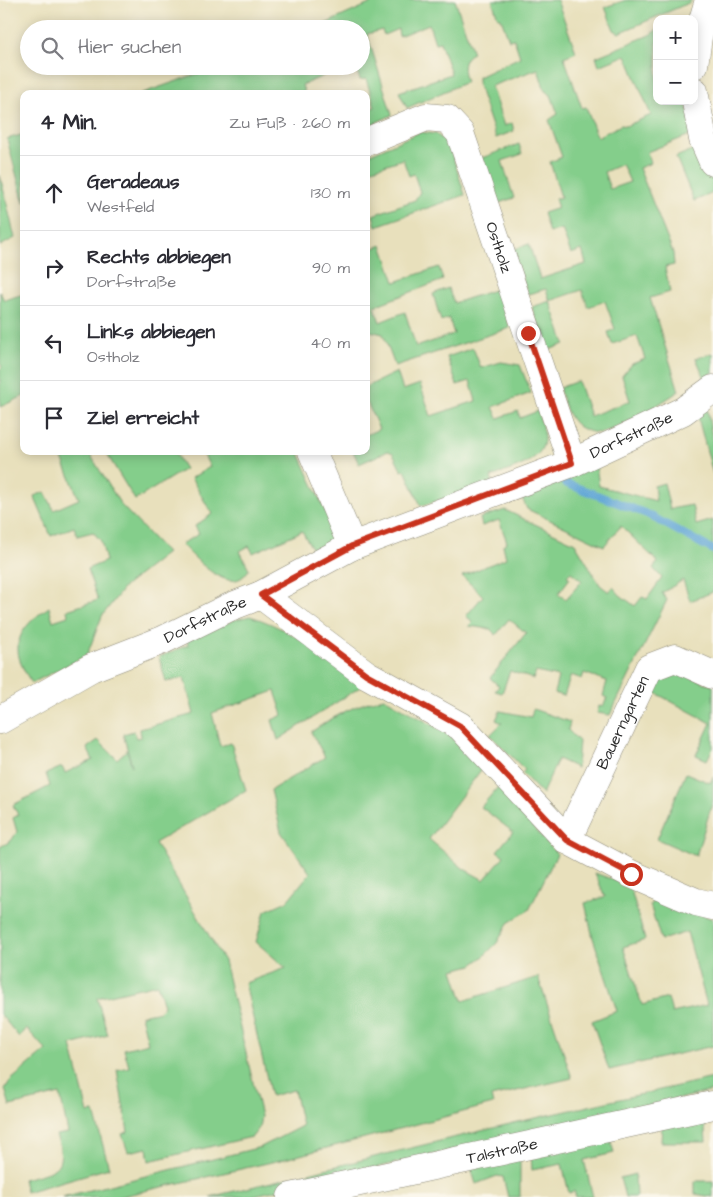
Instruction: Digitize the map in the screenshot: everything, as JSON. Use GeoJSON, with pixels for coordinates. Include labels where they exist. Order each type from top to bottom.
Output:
{"type":"FeatureCollection","features":[{"type":"Feature","properties":{"kind":"street"},"geometry":{"type":"LineString","coordinates":[[695,60],[698,38],[709,0]]}},
{"type":"Feature","properties":{"kind":"street"},"geometry":{"type":"LineString","coordinates":[[697,105],[703,139],[713,162]]}},
{"type":"Feature","properties":{"kind":"street","name":"Ostholz"},"geometry":{"type":"LineString","coordinates":[[370,140],[426,117],[447,119],[460,133],[572,463]]}},
{"type":"Feature","properties":{"kind":"street","name":"Dorfstraße"},"geometry":{"type":"LineString","coordinates":[[0,720],[91,668],[163,640],[230,607],[261,595],[352,546],[572,463],[683,410],[713,389]]}},
{"type":"Feature","properties":{"kind":"street"},"geometry":{"type":"LineString","coordinates":[[314,455],[352,546]]}},
{"type":"Feature","properties":{"kind":"street"},"geometry":{"type":"LineString","coordinates":[[261,595],[366,674],[460,726],[567,840],[631,874],[713,906]]}},
{"type":"Feature","properties":{"kind":"street","name":"Bauerngarten"},"geometry":{"type":"LineString","coordinates":[[567,840],[649,668],[675,658],[713,675]]}},
{"type":"Feature","properties":{"kind":"street","name":"Talstraße"},"geometry":{"type":"LineString","coordinates":[[292,1197],[713,1106]]}},
{"type":"Feature","properties":{"kind":"green space"},"geometry":{"type":"Polygon","coordinates":[[[378,0],[455,0],[473,53],[464,61],[466,82],[407,108],[399,92],[451,74],[440,42],[435,43],[429,24],[399,36],[398,29],[384,35],[382,30],[370,33],[370,20],[334,20],[378,0]]]}},
{"type":"Feature","properties":{"kind":"green space"},"geometry":{"type":"Polygon","coordinates":[[[492,0],[557,0],[576,52],[564,57],[582,108],[586,107],[597,137],[621,125],[626,126],[651,115],[626,55],[599,66],[596,57],[653,33],[653,105],[686,105],[695,133],[647,152],[651,163],[639,168],[673,253],[674,265],[665,267],[670,292],[650,298],[679,391],[640,415],[600,433],[585,430],[574,423],[559,388],[578,381],[590,416],[630,401],[622,376],[632,364],[645,359],[637,336],[612,344],[608,332],[615,329],[605,301],[588,307],[582,290],[550,301],[546,289],[528,294],[512,250],[529,244],[540,279],[586,264],[582,250],[571,254],[562,229],[549,233],[543,213],[558,208],[555,199],[561,197],[550,162],[562,157],[549,120],[558,114],[551,95],[545,91],[538,69],[491,86],[504,126],[512,123],[514,131],[496,138],[478,85],[478,77],[520,57],[514,39],[509,40],[501,18],[498,18],[492,0]],[[622,164],[604,172],[610,189],[630,182],[622,164]]]}},
{"type":"Feature","properties":{"kind":"green space"},"geometry":{"type":"Polygon","coordinates":[[[626,0],[691,0],[691,2],[661,15],[653,15],[653,18],[619,33],[614,30],[605,7],[626,0]]]}},
{"type":"Feature","properties":{"kind":"green space"},"geometry":{"type":"Polygon","coordinates":[[[370,44],[392,115],[370,125],[370,109],[375,107],[366,79],[360,80],[358,75],[370,75],[370,44]]]}},
{"type":"Feature","properties":{"kind":"green space"},"geometry":{"type":"Polygon","coordinates":[[[194,75],[326,75],[302,85],[304,90],[151,90],[194,75]]]}},
{"type":"Feature","properties":{"kind":"green space"},"geometry":{"type":"Polygon","coordinates":[[[420,132],[436,134],[449,145],[465,195],[376,226],[373,215],[415,200],[420,192],[414,174],[409,176],[403,159],[370,170],[370,154],[420,132]]]}},
{"type":"Feature","properties":{"kind":"green space"},"geometry":{"type":"Polygon","coordinates":[[[20,135],[20,188],[7,139],[20,135]]]}},
{"type":"Feature","properties":{"kind":"green space"},"geometry":{"type":"Polygon","coordinates":[[[519,144],[522,154],[502,161],[514,198],[496,204],[479,159],[519,144]]]}},
{"type":"Feature","properties":{"kind":"green space"},"geometry":{"type":"Polygon","coordinates":[[[699,147],[713,178],[713,193],[694,201],[676,157],[699,147]]]}},
{"type":"Feature","properties":{"kind":"green space"},"geometry":{"type":"Polygon","coordinates":[[[0,175],[15,238],[0,246],[0,175]]]}},
{"type":"Feature","properties":{"kind":"green space"},"geometry":{"type":"Polygon","coordinates":[[[382,245],[395,282],[439,267],[443,280],[374,306],[380,322],[405,312],[416,347],[454,334],[449,318],[441,321],[433,294],[448,288],[454,303],[497,289],[510,328],[395,366],[383,334],[370,331],[370,250],[382,245]]]}},
{"type":"Feature","properties":{"kind":"green space"},"geometry":{"type":"Polygon","coordinates":[[[0,292],[4,300],[20,295],[20,398],[0,407],[0,369],[2,367],[0,363],[0,292]]]}},
{"type":"Feature","properties":{"kind":"green space"},"geometry":{"type":"Polygon","coordinates":[[[550,301],[565,344],[546,351],[532,307],[550,301]]]}},
{"type":"Feature","properties":{"kind":"green space"},"geometry":{"type":"Polygon","coordinates":[[[473,348],[481,368],[501,362],[520,365],[531,393],[493,407],[498,418],[518,411],[520,418],[538,411],[544,435],[543,446],[539,453],[524,464],[491,477],[493,484],[421,506],[405,470],[402,471],[393,453],[388,451],[359,464],[355,455],[370,455],[370,433],[379,429],[370,409],[370,385],[397,372],[403,390],[420,384],[431,416],[476,401],[470,381],[457,385],[447,357],[473,348]]]}},
{"type":"Feature","properties":{"kind":"green space"},"geometry":{"type":"Polygon","coordinates":[[[713,353],[713,373],[705,379],[696,358],[713,353]]]}},
{"type":"Feature","properties":{"kind":"green space"},"geometry":{"type":"Polygon","coordinates":[[[707,408],[713,442],[713,474],[697,414],[707,408]]]}},
{"type":"Feature","properties":{"kind":"green space"},"geometry":{"type":"Polygon","coordinates":[[[61,455],[90,455],[121,505],[167,553],[125,586],[102,616],[87,655],[32,683],[24,671],[18,649],[23,631],[29,623],[49,607],[53,621],[68,616],[67,610],[98,600],[87,569],[106,561],[101,541],[93,532],[77,536],[74,527],[51,536],[34,496],[45,492],[54,510],[79,499],[61,455]]]}},
{"type":"Feature","properties":{"kind":"green space"},"geometry":{"type":"Polygon","coordinates":[[[107,455],[176,455],[185,469],[135,500],[107,455]]]}},
{"type":"Feature","properties":{"kind":"green space"},"geometry":{"type":"Polygon","coordinates":[[[204,455],[300,455],[332,526],[333,536],[329,542],[313,550],[302,531],[253,553],[249,546],[240,551],[249,569],[242,577],[233,580],[224,579],[214,574],[181,544],[199,534],[195,526],[212,514],[191,478],[210,467],[204,455]]]}},
{"type":"Feature","properties":{"kind":"green space"},"geometry":{"type":"Polygon","coordinates":[[[596,465],[599,486],[656,501],[654,486],[664,483],[670,509],[692,505],[696,525],[713,520],[713,592],[690,601],[683,580],[662,593],[667,600],[610,715],[597,713],[599,706],[603,707],[607,698],[603,696],[607,681],[584,673],[582,679],[571,675],[564,696],[554,693],[558,677],[536,672],[533,679],[510,671],[502,693],[495,691],[499,686],[490,678],[526,633],[509,619],[496,635],[490,629],[469,626],[473,622],[466,616],[483,596],[462,576],[506,558],[503,545],[507,542],[499,520],[482,526],[480,518],[505,510],[575,543],[600,585],[609,592],[613,587],[635,606],[642,597],[647,599],[662,578],[653,568],[658,562],[621,526],[604,546],[527,509],[522,498],[596,465]],[[571,572],[567,576],[570,578],[558,594],[566,599],[582,581],[571,572]]]}},
{"type":"Feature","properties":{"kind":"green space"},"geometry":{"type":"Polygon","coordinates":[[[250,616],[296,637],[365,684],[278,740],[272,720],[283,715],[275,691],[212,713],[220,746],[231,743],[246,790],[155,843],[224,961],[261,1116],[259,1128],[252,1137],[149,1161],[147,1148],[128,1152],[122,1134],[128,1132],[117,1070],[129,1067],[124,1049],[148,1043],[141,1015],[160,1011],[164,1005],[157,984],[97,998],[108,1035],[71,1045],[88,1113],[94,1112],[109,1168],[26,1192],[23,1179],[50,1171],[59,1163],[61,1156],[56,1135],[68,1133],[60,1094],[10,1106],[5,1089],[10,1081],[46,1050],[26,1028],[19,1037],[0,1014],[0,847],[11,841],[17,832],[13,818],[18,815],[13,805],[50,786],[46,774],[62,767],[65,773],[93,760],[87,748],[98,740],[117,759],[127,750],[132,766],[123,734],[134,731],[136,738],[141,737],[140,729],[194,714],[184,678],[166,682],[159,657],[188,645],[187,640],[234,620],[250,616]]]}},
{"type":"Feature","properties":{"kind":"green space"},"geometry":{"type":"Polygon","coordinates":[[[675,675],[687,675],[713,686],[713,748],[707,760],[696,755],[711,723],[650,690],[661,680],[675,675]]]}},
{"type":"Feature","properties":{"kind":"green space"},"geometry":{"type":"Polygon","coordinates":[[[384,698],[459,740],[484,766],[429,839],[464,869],[484,880],[504,856],[497,851],[513,832],[481,807],[498,787],[557,854],[529,910],[508,923],[497,943],[483,957],[472,965],[453,970],[463,1001],[538,977],[572,1078],[491,1097],[493,1104],[285,1159],[118,1197],[62,1197],[261,1147],[302,1126],[294,1090],[271,1096],[245,983],[286,968],[256,942],[265,911],[287,901],[310,873],[281,832],[271,790],[325,757],[311,732],[346,711],[384,698]]]}},
{"type":"Feature","properties":{"kind":"green space"},"geometry":{"type":"Polygon","coordinates":[[[533,709],[570,722],[568,730],[579,741],[577,768],[558,759],[542,794],[522,773],[525,770],[490,735],[502,723],[496,720],[500,711],[531,717],[533,709]]]}},
{"type":"Feature","properties":{"kind":"green space"},"geometry":{"type":"Polygon","coordinates":[[[686,773],[710,783],[713,777],[713,801],[696,856],[657,839],[686,773]]]}},
{"type":"Feature","properties":{"kind":"green space"},"geometry":{"type":"Polygon","coordinates":[[[595,873],[630,886],[645,940],[623,947],[642,1005],[668,998],[672,1013],[707,1005],[687,932],[661,940],[650,905],[656,897],[713,919],[713,1046],[609,1070],[592,1021],[617,1011],[593,938],[585,903],[605,897],[595,873]]]}},
{"type":"Feature","properties":{"kind":"green space"},"geometry":{"type":"Polygon","coordinates":[[[713,1078],[713,1091],[246,1197],[210,1197],[518,1122],[713,1078]]]}},
{"type":"Feature","properties":{"kind":"green space"},"geometry":{"type":"Polygon","coordinates":[[[704,1116],[706,1142],[661,1142],[662,1126],[704,1116]]]}},
{"type":"Feature","properties":{"kind":"green space"},"geometry":{"type":"Polygon","coordinates":[[[610,1137],[614,1153],[584,1160],[593,1197],[576,1197],[574,1191],[569,1193],[562,1164],[532,1170],[531,1154],[610,1137]]]}},
{"type":"Feature","properties":{"kind":"green space"},"geometry":{"type":"Polygon","coordinates":[[[520,1157],[520,1197],[508,1197],[503,1177],[497,1176],[476,1184],[471,1168],[520,1157]]]}},
{"type":"Feature","properties":{"kind":"green space"},"geometry":{"type":"Polygon","coordinates":[[[635,1174],[636,1197],[625,1197],[620,1178],[635,1174]]]}},
{"type":"Feature","properties":{"kind":"green space"},"geometry":{"type":"Polygon","coordinates":[[[695,1181],[713,1181],[713,1197],[695,1194],[695,1181]]]}},
{"type":"Feature","properties":{"kind":"waterway"},"geometry":{"type":"LineString","coordinates":[[565,483],[647,514],[713,550]]}},
{"type":"Feature","properties":{"kind":"route"},"geometry":{"type":"LineString","coordinates":[[528,333],[572,463],[352,546],[261,595],[366,674],[415,699],[460,726],[509,776],[567,840],[631,874]]}}]}
